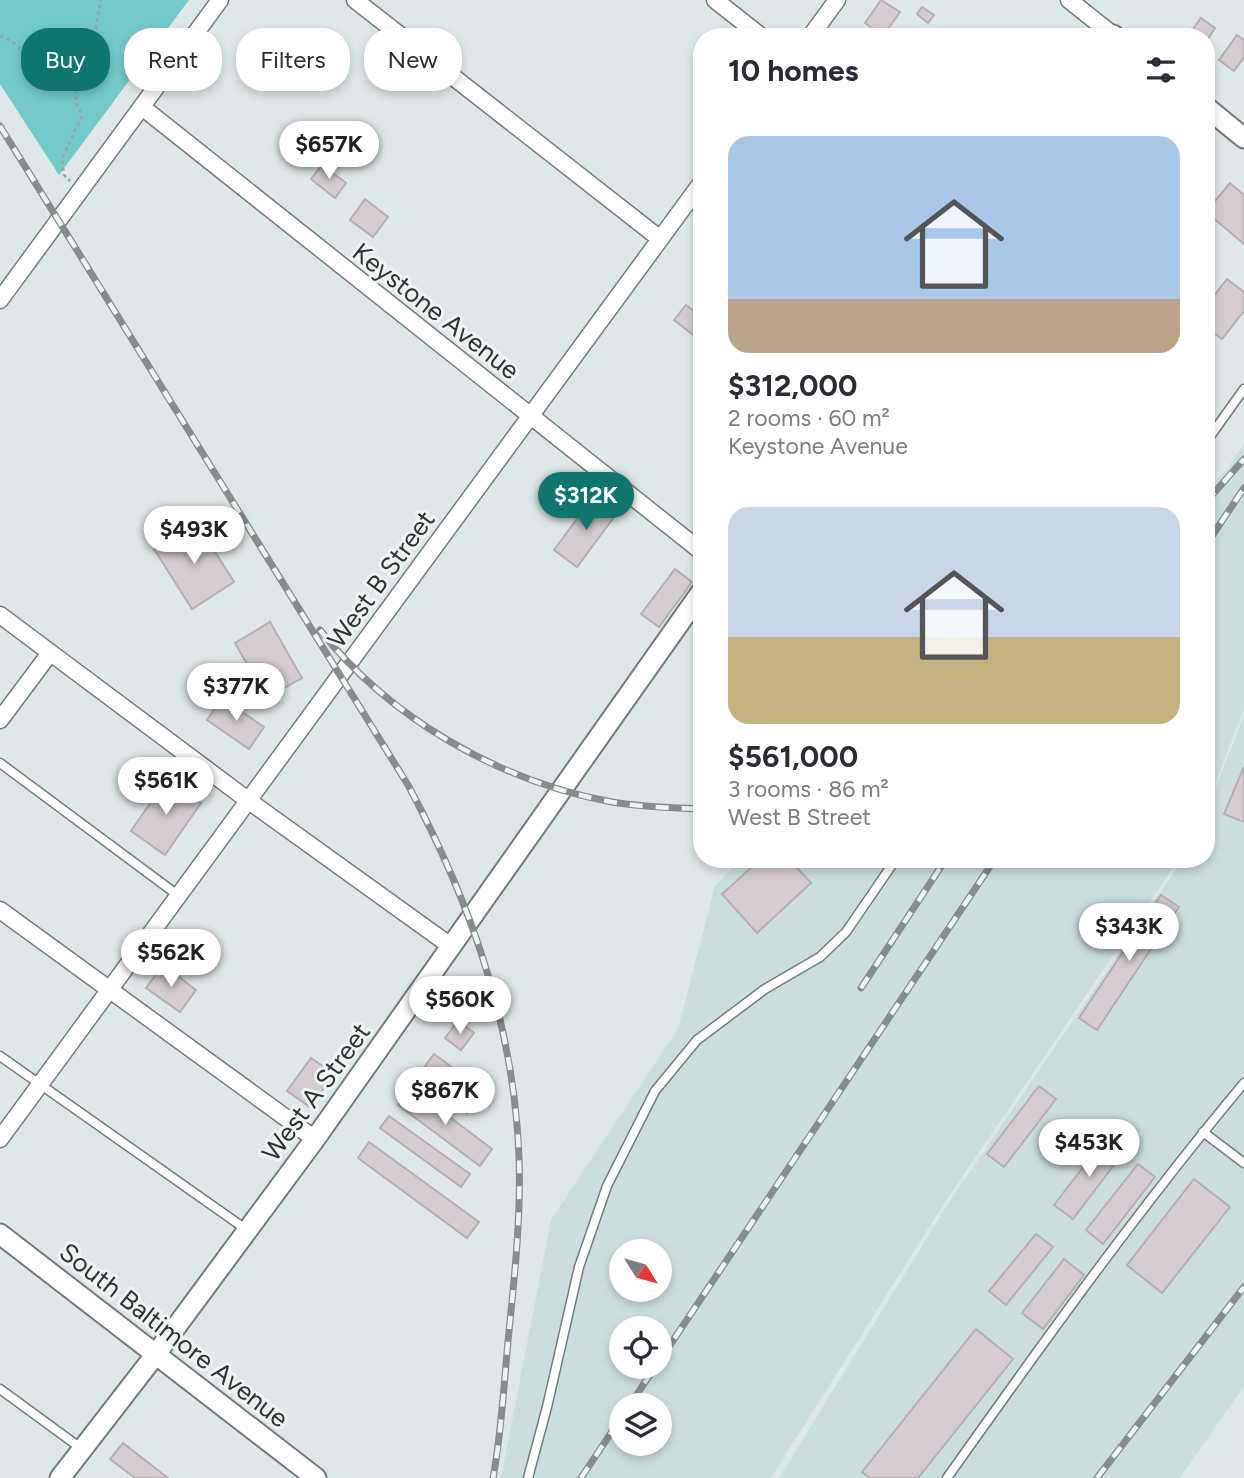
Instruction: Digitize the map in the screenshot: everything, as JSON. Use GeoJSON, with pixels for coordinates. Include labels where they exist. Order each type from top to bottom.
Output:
{"type":"FeatureCollection","features":[{"type":"Feature","properties":{"kind":"street"},"geometry":{"type":"LineString","coordinates":[[0,300],[220,0]]}},
{"type":"Feature","properties":{"kind":"street"},"geometry":{"type":"LineString","coordinates":[[355,0],[659,238]]}},
{"type":"Feature","properties":{"kind":"street"},"geometry":{"type":"LineString","coordinates":[[715,0],[751,28]]}},
{"type":"Feature","properties":{"kind":"street"},"geometry":{"type":"LineString","coordinates":[[817,28],[837,0]]}},
{"type":"Feature","properties":{"kind":"street"},"geometry":{"type":"LineString","coordinates":[[1069,0],[1104,28]]}},
{"type":"Feature","properties":{"kind":"street","name":"Keystone Avenue"},"geometry":{"type":"LineString","coordinates":[[142,107],[693,545]]}},
{"type":"Feature","properties":{"kind":"street"},"geometry":{"type":"LineString","coordinates":[[1215,114],[1244,138]]}},
{"type":"Feature","properties":{"kind":"street","name":"West B Street"},"geometry":{"type":"LineString","coordinates":[[0,1139],[693,194]]}},
{"type":"Feature","properties":{"kind":"street","name":"West A Street"},"geometry":{"type":"LineString","coordinates":[[60,1478],[316,1139],[693,604]]}},
{"type":"Feature","properties":{"kind":"street"},"geometry":{"type":"LineString","coordinates":[[0,615],[249,801],[452,947]]}},
{"type":"Feature","properties":{"kind":"street"},"geometry":{"type":"LineString","coordinates":[[0,719],[50,653]]}},
{"type":"Feature","properties":{"kind":"street"},"geometry":{"type":"LineString","coordinates":[[0,909],[316,1139]]}},
{"type":"Feature","properties":{"kind":"street","name":"South Baltimore Avenue"},"geometry":{"type":"LineString","coordinates":[[0,1234],[316,1478]]}},
{"type":"Feature","properties":{"kind":"lane"},"geometry":{"type":"LineString","coordinates":[[1215,429],[1244,389]]}},
{"type":"Feature","properties":{"kind":"lane"},"geometry":{"type":"LineString","coordinates":[[0,763],[179,896]]}},
{"type":"Feature","properties":{"kind":"lane"},"geometry":{"type":"LineString","coordinates":[[528,1478],[579,1267],[607,1186],[655,1091],[697,1040],[765,989],[820,957],[846,932],[890,868]]}},
{"type":"Feature","properties":{"kind":"lane"},"geometry":{"type":"LineString","coordinates":[[0,1056],[247,1230]]}},
{"type":"Feature","properties":{"kind":"lane"},"geometry":{"type":"LineString","coordinates":[[947,1478],[1047,1337],[1203,1132],[1244,1083]]}},
{"type":"Feature","properties":{"kind":"lane"},"geometry":{"type":"LineString","coordinates":[[1203,1132],[1244,1163]]}},
{"type":"Feature","properties":{"kind":"lane"},"geometry":{"type":"LineString","coordinates":[[0,1389],[82,1449]]}},
{"type":"Feature","properties":{"kind":"path"},"geometry":{"type":"LineString","coordinates":[[96,28],[101,0]]}},
{"type":"Feature","properties":{"kind":"path"},"geometry":{"type":"LineString","coordinates":[[0,36],[13,40],[21,49]]}},
{"type":"Feature","properties":{"kind":"path"},"geometry":{"type":"LineString","coordinates":[[76,91],[76,103],[82,116],[62,158],[64,175],[80,191]]}},
{"type":"Feature","properties":{"kind":"shaded area"},"geometry":{"type":"Polygon","coordinates":[[[0,0],[189,0],[168,28],[124,28],[124,88],[59,175],[0,84],[0,0]]]}},
{"type":"Feature","properties":{"kind":"shaded area"},"geometry":{"type":"Polygon","coordinates":[[[1244,443],[1244,709],[1215,784],[1215,482],[1244,443]]]}},
{"type":"Feature","properties":{"kind":"shaded area"},"geometry":{"type":"Polygon","coordinates":[[[1244,715],[1244,1386],[1180,1478],[779,1478],[946,1207],[1177,868],[1215,868],[1215,791],[1244,715]]]}},
{"type":"Feature","properties":{"kind":"shaded area"},"geometry":{"type":"Polygon","coordinates":[[[732,868],[1173,868],[945,1202],[771,1478],[501,1478],[551,1220],[678,1029],[715,886],[732,868]]]}},
{"type":"Feature","properties":{"kind":"building"},"geometry":{"type":"Polygon","coordinates":[[[881,0],[900,12],[889,28],[872,28],[865,23],[881,0]]]}},
{"type":"Feature","properties":{"kind":"building"},"geometry":{"type":"Polygon","coordinates":[[[922,7],[934,15],[928,23],[917,14],[922,7]]]}},
{"type":"Feature","properties":{"kind":"building"},"geometry":{"type":"Polygon","coordinates":[[[1201,18],[1215,28],[1194,28],[1201,18]]]}},
{"type":"Feature","properties":{"kind":"building"},"geometry":{"type":"Polygon","coordinates":[[[1237,35],[1244,40],[1244,57],[1234,71],[1219,60],[1237,35]]]}},
{"type":"Feature","properties":{"kind":"building"},"geometry":{"type":"Polygon","coordinates":[[[322,165],[346,183],[335,198],[311,179],[322,165]]]}},
{"type":"Feature","properties":{"kind":"building"},"geometry":{"type":"Polygon","coordinates":[[[1230,183],[1244,195],[1244,244],[1215,220],[1215,201],[1230,183]]]}},
{"type":"Feature","properties":{"kind":"building"},"geometry":{"type":"Polygon","coordinates":[[[365,199],[388,217],[373,237],[350,220],[365,199]]]}},
{"type":"Feature","properties":{"kind":"building"},"geometry":{"type":"Polygon","coordinates":[[[1227,279],[1244,292],[1244,311],[1222,339],[1215,334],[1215,294],[1227,279]]]}},
{"type":"Feature","properties":{"kind":"building"},"geometry":{"type":"Polygon","coordinates":[[[686,305],[693,310],[693,335],[674,320],[686,305]]]}},
{"type":"Feature","properties":{"kind":"building"},"geometry":{"type":"Polygon","coordinates":[[[594,496],[617,513],[577,567],[554,550],[594,496]]]}},
{"type":"Feature","properties":{"kind":"building"},"geometry":{"type":"Polygon","coordinates":[[[197,523],[234,582],[192,609],[154,549],[197,523]]]}},
{"type":"Feature","properties":{"kind":"building"},"geometry":{"type":"Polygon","coordinates":[[[675,569],[692,582],[659,627],[641,614],[675,569]]]}},
{"type":"Feature","properties":{"kind":"building"},"geometry":{"type":"Polygon","coordinates":[[[270,622],[302,678],[266,698],[235,643],[270,622]]]}},
{"type":"Feature","properties":{"kind":"building"},"geometry":{"type":"Polygon","coordinates":[[[222,698],[264,727],[249,749],[207,720],[222,698]]]}},
{"type":"Feature","properties":{"kind":"building"},"geometry":{"type":"Polygon","coordinates":[[[1244,767],[1244,822],[1224,814],[1244,767]]]}},
{"type":"Feature","properties":{"kind":"building"},"geometry":{"type":"Polygon","coordinates":[[[166,780],[201,803],[165,855],[131,831],[166,780]]]}},
{"type":"Feature","properties":{"kind":"building"},"geometry":{"type":"Polygon","coordinates":[[[751,868],[797,868],[811,883],[757,933],[722,894],[751,868]]]}},
{"type":"Feature","properties":{"kind":"building"},"geometry":{"type":"Polygon","coordinates":[[[1161,895],[1179,907],[1097,1030],[1079,1018],[1161,895]]]}},
{"type":"Feature","properties":{"kind":"building"},"geometry":{"type":"Polygon","coordinates":[[[163,965],[196,990],[180,1012],[146,988],[163,965]]]}},
{"type":"Feature","properties":{"kind":"building"},"geometry":{"type":"Polygon","coordinates":[[[458,1021],[474,1033],[461,1050],[445,1038],[458,1021]]]}},
{"type":"Feature","properties":{"kind":"building"},"geometry":{"type":"Polygon","coordinates":[[[434,1054],[483,1090],[467,1113],[417,1077],[434,1054]]]}},
{"type":"Feature","properties":{"kind":"building"},"geometry":{"type":"Polygon","coordinates":[[[311,1058],[334,1074],[310,1107],[287,1091],[311,1058]]]}},
{"type":"Feature","properties":{"kind":"building"},"geometry":{"type":"Polygon","coordinates":[[[1039,1086],[1056,1099],[1004,1167],[987,1154],[1039,1086]]]}},
{"type":"Feature","properties":{"kind":"building"},"geometry":{"type":"Polygon","coordinates":[[[411,1088],[492,1149],[480,1166],[398,1105],[411,1088]]]}},
{"type":"Feature","properties":{"kind":"building"},"geometry":{"type":"Polygon","coordinates":[[[389,1116],[470,1174],[461,1187],[380,1128],[389,1116]]]}},
{"type":"Feature","properties":{"kind":"building"},"geometry":{"type":"Polygon","coordinates":[[[1105,1139],[1123,1153],[1073,1219],[1054,1205],[1105,1139]]]}},
{"type":"Feature","properties":{"kind":"building"},"geometry":{"type":"Polygon","coordinates":[[[369,1142],[479,1222],[467,1238],[358,1158],[369,1142]]]}},
{"type":"Feature","properties":{"kind":"building"},"geometry":{"type":"Polygon","coordinates":[[[1138,1164],[1155,1177],[1103,1244],[1086,1230],[1138,1164]]]}},
{"type":"Feature","properties":{"kind":"building"},"geometry":{"type":"Polygon","coordinates":[[[1194,1179],[1230,1207],[1162,1293],[1127,1265],[1194,1179]]]}},
{"type":"Feature","properties":{"kind":"building"},"geometry":{"type":"Polygon","coordinates":[[[1036,1234],[1053,1247],[1006,1305],[989,1291],[1036,1234]]]}},
{"type":"Feature","properties":{"kind":"building"},"geometry":{"type":"Polygon","coordinates":[[[1064,1259],[1084,1275],[1043,1329],[1022,1313],[1064,1259]]]}},
{"type":"Feature","properties":{"kind":"building"},"geometry":{"type":"Polygon","coordinates":[[[976,1329],[1013,1359],[918,1478],[870,1478],[862,1472],[976,1329]]]}},
{"type":"Feature","properties":{"kind":"building"},"geometry":{"type":"Polygon","coordinates":[[[123,1443],[168,1478],[135,1478],[110,1459],[123,1443]]]}},
{"type":"Feature","properties":{"kind":"railway"},"geometry":{"type":"LineString","coordinates":[[0,126],[408,785],[451,873],[469,919],[498,1011],[508,1059],[519,1157],[515,1266],[501,1423],[493,1478]]}},
{"type":"Feature","properties":{"kind":"railway"},"geometry":{"type":"LineString","coordinates":[[1215,492],[1244,459]]}},
{"type":"Feature","properties":{"kind":"railway"},"geometry":{"type":"LineString","coordinates":[[1215,532],[1244,488]]}},
{"type":"Feature","properties":{"kind":"railway"},"geometry":{"type":"LineString","coordinates":[[320,630],[348,662],[380,692],[451,742],[489,762],[570,793],[612,802],[693,809]]}},
{"type":"Feature","properties":{"kind":"railway"},"geometry":{"type":"LineString","coordinates":[[861,988],[940,868]]}},
{"type":"Feature","properties":{"kind":"railway"},"geometry":{"type":"LineString","coordinates":[[672,1342],[989,868]]}},
{"type":"Feature","properties":{"kind":"railway"},"geometry":{"type":"LineString","coordinates":[[1097,1478],[1244,1287]]}},
{"type":"Feature","properties":{"kind":"railway"},"geometry":{"type":"LineString","coordinates":[[638,1393],[647,1379]]}},
{"type":"Feature","properties":{"kind":"railway"},"geometry":{"type":"LineString","coordinates":[[581,1478],[609,1436]]}}]}
